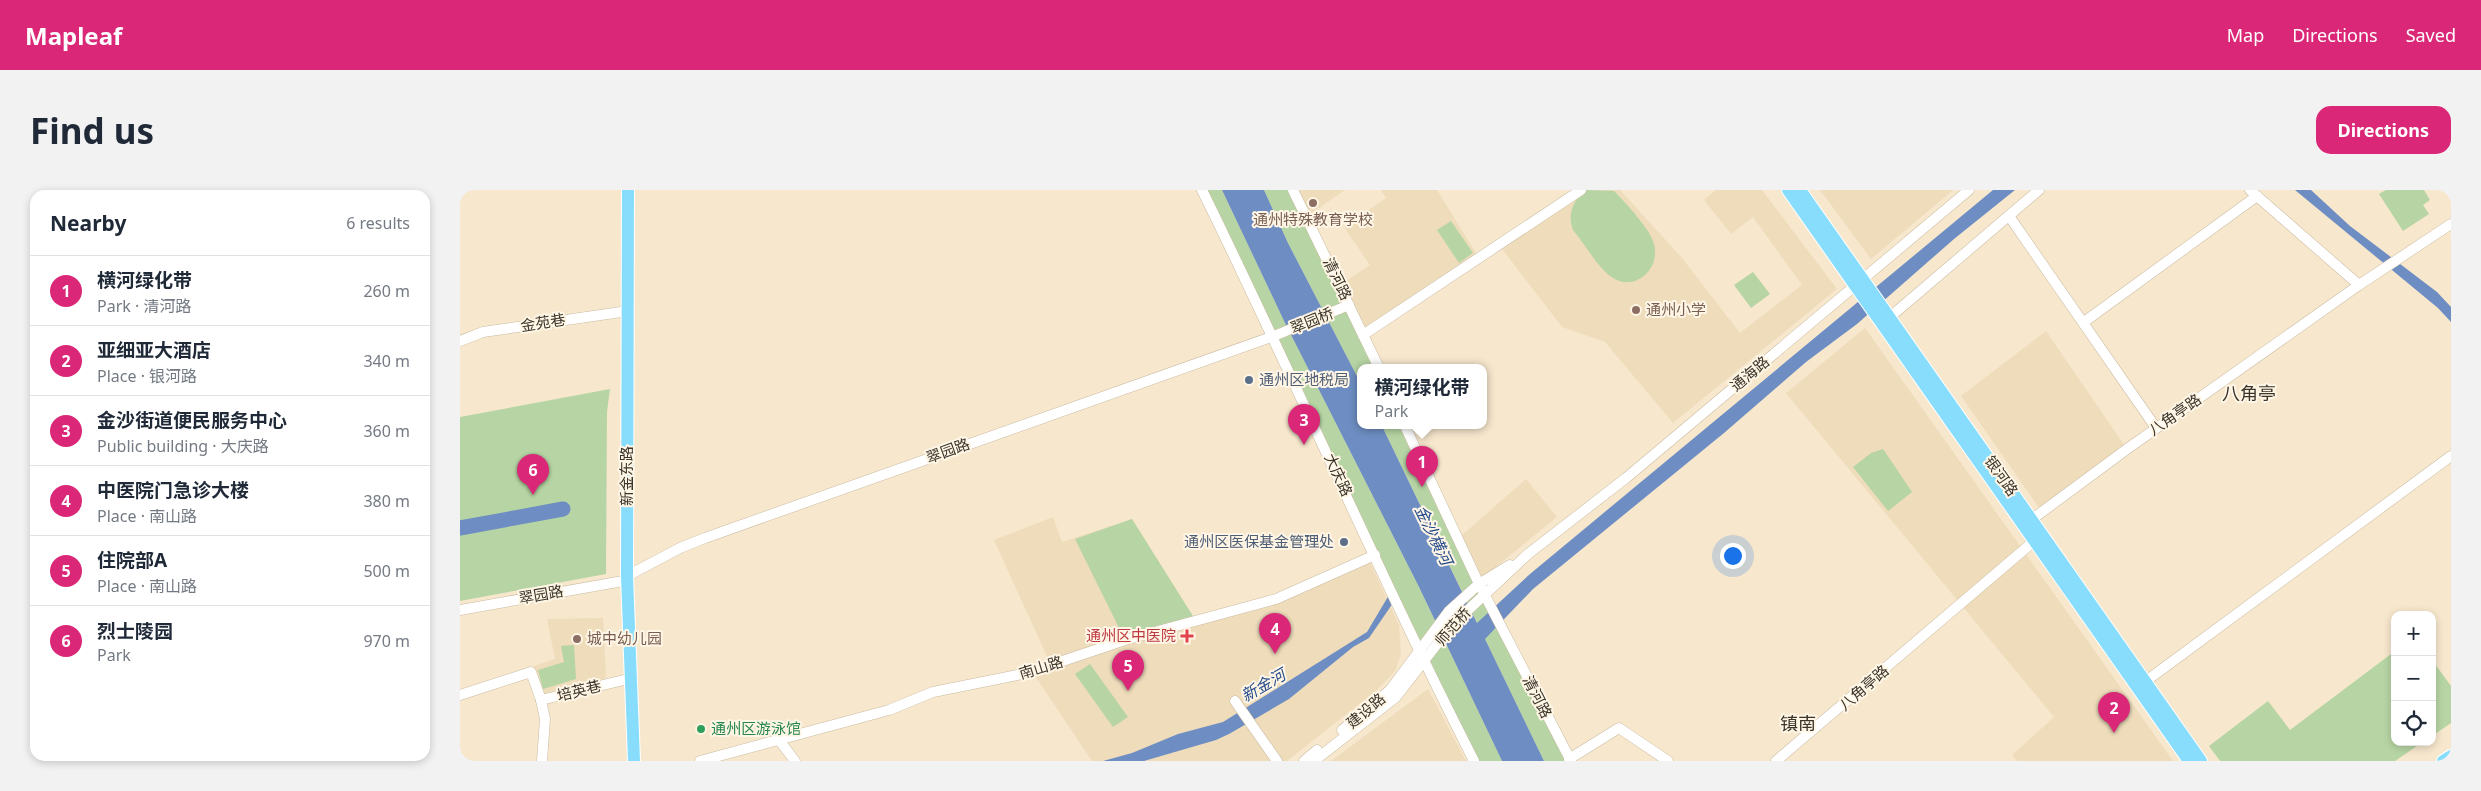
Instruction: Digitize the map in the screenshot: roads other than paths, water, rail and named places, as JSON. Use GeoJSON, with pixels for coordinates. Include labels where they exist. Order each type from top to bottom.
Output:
{"type":"FeatureCollection","features":[{"type":"Feature","properties":{"kind":"main road","name":"新金东路"},"geometry":{"type":"LineString","coordinates":[[622,190],[625,579],[628,679],[634,761]]}},
{"type":"Feature","properties":{"kind":"main road","name":"新金东路"},"geometry":{"type":"LineString","coordinates":[[624,311],[628,190]]}},
{"type":"Feature","properties":{"kind":"main road","name":"银河路"},"geometry":{"type":"LineString","coordinates":[[1788,190],[1890,323],[2189,761]]}},
{"type":"Feature","properties":{"kind":"main road","name":"银河路"},"geometry":{"type":"LineString","coordinates":[[1800,190],[1859,282]]}},
{"type":"Feature","properties":{"kind":"main road","name":"银河路"},"geometry":{"type":"LineString","coordinates":[[2038,538],[2146,681],[2201,761]]}},
{"type":"Feature","properties":{"kind":"main road","name":"新金东路"},"geometry":{"type":"LineString","coordinates":[[626,761],[628,679]]}},
{"type":"Feature","properties":{"kind":"main road"},"geometry":{"type":"LineString","coordinates":[[2443,761],[2451,756]]}},
{"type":"Feature","properties":{"kind":"street","name":"大庆路"},"geometry":{"type":"LineString","coordinates":[[1202,190],[1274,336],[1424,663]]}},
{"type":"Feature","properties":{"kind":"street","name":"清河路"},"geometry":{"type":"LineString","coordinates":[[1294,190],[1377,364]]}},
{"type":"Feature","properties":{"kind":"street"},"geometry":{"type":"LineString","coordinates":[[1364,335],[1581,190]]}},
{"type":"Feature","properties":{"kind":"street","name":"通海路"},"geometry":{"type":"LineString","coordinates":[[1484,595],[1528,554],[1626,478],[1969,190]]}},
{"type":"Feature","properties":{"kind":"street"},"geometry":{"type":"LineString","coordinates":[[1890,323],[2039,190]]}},
{"type":"Feature","properties":{"kind":"street"},"geometry":{"type":"LineString","coordinates":[[2084,322],[2253,193],[2359,285]]}},
{"type":"Feature","properties":{"kind":"street"},"geometry":{"type":"LineString","coordinates":[[2009,216],[2156,428]]}},
{"type":"Feature","properties":{"kind":"street","name":"八角亭路"},"geometry":{"type":"LineString","coordinates":[[2028,523],[2156,428],[2377,272],[2451,224]]}},
{"type":"Feature","properties":{"kind":"street","name":"翠园桥"},"geometry":{"type":"LineString","coordinates":[[1274,336],[1349,305]]}},
{"type":"Feature","properties":{"kind":"street","name":"金苑巷"},"geometry":{"type":"LineString","coordinates":[[460,341],[483,332],[624,311]]}},
{"type":"Feature","properties":{"kind":"street","name":"翠园路"},"geometry":{"type":"LineString","coordinates":[[460,610],[625,579],[680,548],[705,538],[1274,336]]}},
{"type":"Feature","properties":{"kind":"street"},"geometry":{"type":"LineString","coordinates":[[1406,429],[1479,584]]}},
{"type":"Feature","properties":{"kind":"street"},"geometry":{"type":"LineString","coordinates":[[2146,681],[2451,456]]}},
{"type":"Feature","properties":{"kind":"street","name":"八角亭路"},"geometry":{"type":"LineString","coordinates":[[1776,761],[2038,538]]}},
{"type":"Feature","properties":{"kind":"street","name":"通海路"},"geometry":{"type":"LineString","coordinates":[[1479,584],[1528,554]]}},
{"type":"Feature","properties":{"kind":"street","name":"南山路"},"geometry":{"type":"LineString","coordinates":[[700,761],[889,710],[933,692],[1027,673],[1125,640],[1276,599],[1375,555]]}},
{"type":"Feature","properties":{"kind":"street","name":"清河路"},"geometry":{"type":"LineString","coordinates":[[1479,584],[1570,760]]}},
{"type":"Feature","properties":{"kind":"street","name":"师范桥"},"geometry":{"type":"LineString","coordinates":[[1419,652],[1449,611],[1479,584]]}},
{"type":"Feature","properties":{"kind":"street","name":"师范桥"},"geometry":{"type":"LineString","coordinates":[[1424,663],[1451,626],[1484,595]]}},
{"type":"Feature","properties":{"kind":"street","name":"建设路"},"geometry":{"type":"LineString","coordinates":[[1304,761],[1390,690],[1419,652]]}},
{"type":"Feature","properties":{"kind":"street"},"geometry":{"type":"LineString","coordinates":[[1424,663],[1474,761]]}},
{"type":"Feature","properties":{"kind":"street","name":"建设路"},"geometry":{"type":"LineString","coordinates":[[1314,761],[1396,696],[1424,663]]}},
{"type":"Feature","properties":{"kind":"street","name":"培英巷"},"geometry":{"type":"LineString","coordinates":[[460,695],[532,672],[541,700],[628,679]]}},
{"type":"Feature","properties":{"kind":"street"},"geometry":{"type":"LineString","coordinates":[[541,700],[545,719],[542,761]]}},
{"type":"Feature","properties":{"kind":"street"},"geometry":{"type":"LineString","coordinates":[[1237,704],[1277,761]]}},
{"type":"Feature","properties":{"kind":"street"},"geometry":{"type":"LineString","coordinates":[[1570,760],[1619,728],[1668,761]]}},
{"type":"Feature","properties":{"kind":"street"},"geometry":{"type":"LineString","coordinates":[[779,740],[795,761]]}},
{"type":"Feature","properties":{"kind":"water","name":"金沙横河"},"geometry":{"type":"Polygon","coordinates":[[[1222,190],[1264,190],[1288,243],[1357,376],[1357,429],[1383,429],[1477,623],[1530,574],[1993,190],[2015,190],[1954,239],[1857,324],[1806,362],[1724,433],[1533,589],[1485,639],[1544,761],[1502,761],[1419,587],[1285,323],[1222,190]]]}},
{"type":"Feature","properties":{"kind":"water"},"geometry":{"type":"Polygon","coordinates":[[[2295,190],[2311,190],[2350,226],[2437,292],[2451,307],[2451,322],[2438,308],[2295,190]]]}},
{"type":"Feature","properties":{"kind":"water"},"geometry":{"type":"Polygon","coordinates":[[[1389,595],[1393,603],[1369,638],[1353,647],[1289,699],[1229,734],[1216,740],[1144,761],[1103,761],[1132,753],[1178,734],[1223,722],[1367,632],[1389,595]]]}},
{"type":"Feature","properties":{"kind":"waterway"},"geometry":{"type":"LineString","coordinates":[[460,528],[563,509]]}},
{"type":"Feature","properties":{"kind":"place","name":"通州特殊教育学校"},"geometry":{"type":"Point","coordinates":[1313,203]}},
{"type":"Feature","properties":{"kind":"place","name":"通州小学"},"geometry":{"type":"Point","coordinates":[1636,310]}},
{"type":"Feature","properties":{"kind":"place","name":"通州区地税局"},"geometry":{"type":"Point","coordinates":[1249,380]}},
{"type":"Feature","properties":{"kind":"place","name":"金沙街道便民服务中心"},"geometry":{"type":"Point","coordinates":[1304,445]}},
{"type":"Feature","properties":{"kind":"place","name":"横河绿化带"},"geometry":{"type":"Point","coordinates":[1422,487]}},
{"type":"Feature","properties":{"kind":"place","name":"烈士陵园"},"geometry":{"type":"Point","coordinates":[533,495]}},
{"type":"Feature","properties":{"kind":"place","name":"通州区医保基金管理处"},"geometry":{"type":"Point","coordinates":[1344,542]}},
{"type":"Feature","properties":{"kind":"place","name":"通州区中医院"},"geometry":{"type":"Point","coordinates":[1187,636]}},
{"type":"Feature","properties":{"kind":"place","name":"城中幼儿园"},"geometry":{"type":"Point","coordinates":[577,639]}},
{"type":"Feature","properties":{"kind":"place","name":"中医院门急诊大楼"},"geometry":{"type":"Point","coordinates":[1275,654]}},
{"type":"Feature","properties":{"kind":"place","name":"住院部A"},"geometry":{"type":"Point","coordinates":[1128,691]}},
{"type":"Feature","properties":{"kind":"place","name":"通州区游泳馆"},"geometry":{"type":"Point","coordinates":[701,729]}},
{"type":"Feature","properties":{"kind":"place","name":"亚细亚大酒店"},"geometry":{"type":"Point","coordinates":[2114,733]}},
{"type":"Feature","properties":{"kind":"district","name":"八角亭"},"geometry":{"type":"Point","coordinates":[2249,394]}},
{"type":"Feature","properties":{"kind":"district","name":"镇南"},"geometry":{"type":"Point","coordinates":[1798,724]}},
{"type":"Feature","properties":{"kind":"water label","name":"新金河"},"geometry":{"type":"Point","coordinates":[1263,685]}}]}
